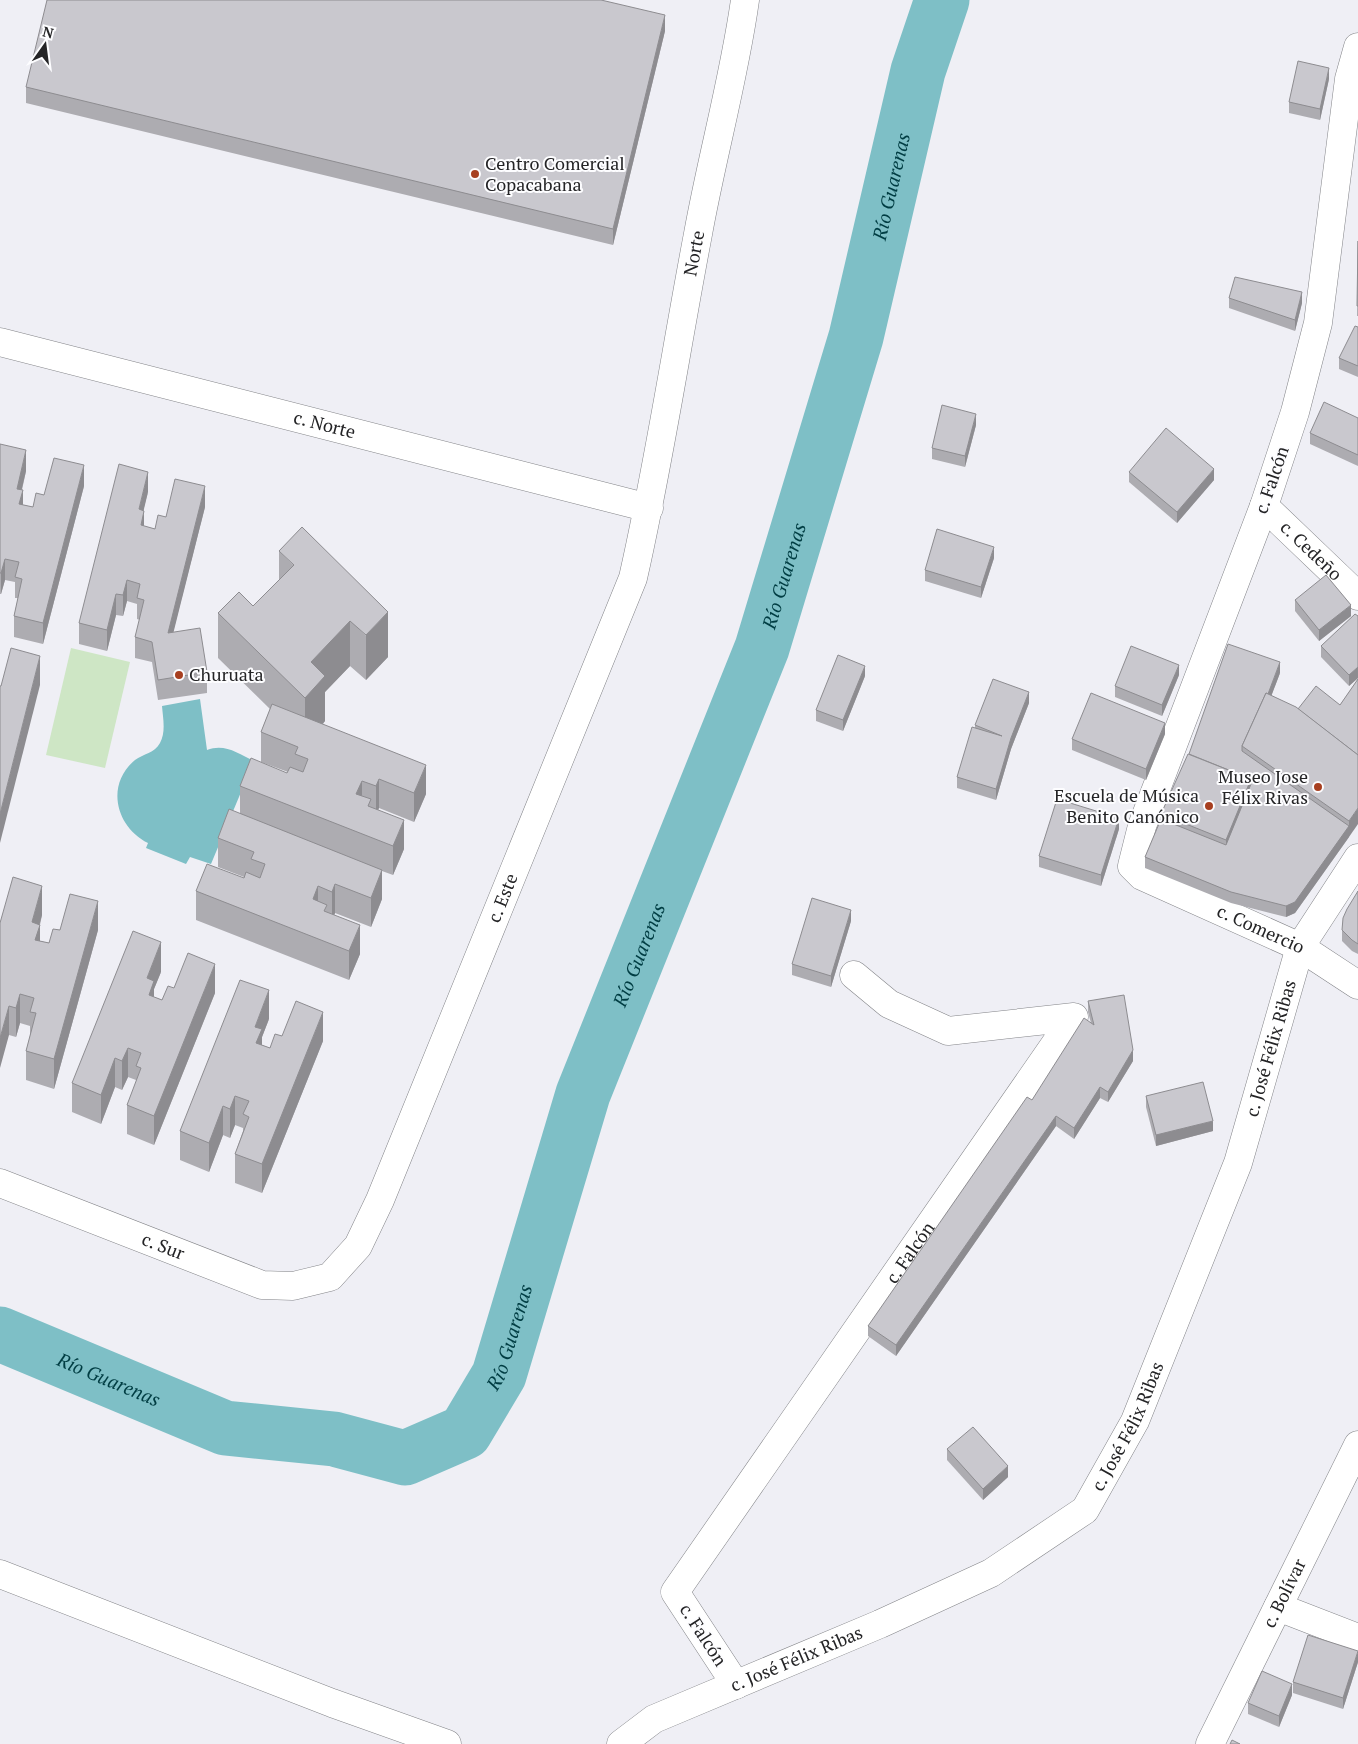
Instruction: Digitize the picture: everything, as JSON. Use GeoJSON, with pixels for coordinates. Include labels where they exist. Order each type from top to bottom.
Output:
{"type":"FeatureCollection","features":[{"type":"Feature","properties":{"kind":"street","name":"Norte"},"geometry":{"type":"LineString","coordinates":[[649,508],[698,232],[739,45],[745,0]]}},
{"type":"Feature","properties":{"kind":"street","name":"c. Falcón"},"geometry":{"type":"LineString","coordinates":[[1157,883],[1142,876],[1132,866],[1134,849],[1264,506],[1294,412],[1318,323],[1349,79],[1358,47]]}},
{"type":"Feature","properties":{"kind":"street","name":"c. Norte"},"geometry":{"type":"LineString","coordinates":[[0,342],[649,508]]}},
{"type":"Feature","properties":{"kind":"street","name":"c. Cedeño"},"geometry":{"type":"LineString","coordinates":[[1264,506],[1358,596]]}},
{"type":"Feature","properties":{"kind":"street","name":"c. Este"},"geometry":{"type":"LineString","coordinates":[[330,1277],[358,1246],[380,1200],[633,578],[649,508]]}},
{"type":"Feature","properties":{"kind":"street","name":"c. José Félix Ribas"},"geometry":{"type":"LineString","coordinates":[[621,1744],[654,1719],[880,1624],[991,1574],[1085,1510],[1135,1421],[1238,1163],[1300,947],[1358,858]]}},
{"type":"Feature","properties":{"kind":"street","name":"c. Comercio"},"geometry":{"type":"LineString","coordinates":[[1157,883],[1300,947],[1358,985]]}},
{"type":"Feature","properties":{"kind":"street","name":"c. Falcón"},"geometry":{"type":"LineString","coordinates":[[736,1685],[674,1592],[1074,1016],[948,1030],[889,1004],[854,975]]}},
{"type":"Feature","properties":{"kind":"street","name":"c. Sur"},"geometry":{"type":"LineString","coordinates":[[0,1183],[262,1284],[293,1286],[330,1277]]}},
{"type":"Feature","properties":{"kind":"street","name":"c. Bolívar"},"geometry":{"type":"LineString","coordinates":[[1210,1744],[1358,1445]]}},
{"type":"Feature","properties":{"kind":"street"},"geometry":{"type":"LineString","coordinates":[[0,1574],[332,1703],[447,1744]]}},
{"type":"Feature","properties":{"kind":"street"},"geometry":{"type":"LineString","coordinates":[[1278,1607],[1358,1638]]}},
{"type":"Feature","properties":{"kind":"green space"},"geometry":{"type":"Polygon","coordinates":[[[71,648],[130,662],[105,768],[46,755],[71,648]]]}},
{"type":"Feature","properties":{"kind":"water"},"geometry":{"type":"Polygon","coordinates":[[[200,699],[207,750],[225,748],[254,761],[211,864],[190,857],[186,864],[146,848],[148,843],[128,827],[122,816],[118,805],[117,793],[120,781],[126,770],[135,760],[152,751],[160,743],[164,730],[162,706],[200,699]]]}},
{"type":"Feature","properties":{"kind":"building","name":"Centro Comercial Copacabana"},"geometry":{"type":"Polygon","coordinates":[[[47,0],[601,0],[665,15],[613,229],[26,87],[47,0]]]}},
{"type":"Feature","properties":{"kind":"building"},"geometry":{"type":"Polygon","coordinates":[[[1298,61],[1329,68],[1320,109],[1289,102],[1298,61]]]}},
{"type":"Feature","properties":{"kind":"building"},"geometry":{"type":"Polygon","coordinates":[[[1358,241],[1358,306],[1357,306],[1358,241]]]}},
{"type":"Feature","properties":{"kind":"building"},"geometry":{"type":"Polygon","coordinates":[[[1235,277],[1302,292],[1295,320],[1229,298],[1235,277]]]}},
{"type":"Feature","properties":{"kind":"building"},"geometry":{"type":"Polygon","coordinates":[[[1355,326],[1358,327],[1358,366],[1339,358],[1355,326]]]}},
{"type":"Feature","properties":{"kind":"building"},"geometry":{"type":"Polygon","coordinates":[[[1324,402],[1358,418],[1358,455],[1310,433],[1324,402]]]}},
{"type":"Feature","properties":{"kind":"building"},"geometry":{"type":"Polygon","coordinates":[[[942,405],[976,414],[965,456],[932,448],[942,405]]]}},
{"type":"Feature","properties":{"kind":"building"},"geometry":{"type":"Polygon","coordinates":[[[1166,428],[1214,469],[1177,512],[1129,472],[1166,428]]]}},
{"type":"Feature","properties":{"kind":"building"},"geometry":{"type":"Polygon","coordinates":[[[0,444],[26,450],[17,489],[23,490],[19,504],[33,507],[36,493],[44,495],[54,458],[84,465],[43,623],[14,616],[22,579],[15,577],[19,562],[5,559],[0,573],[0,444]]]}},
{"type":"Feature","properties":{"kind":"building"},"geometry":{"type":"Polygon","coordinates":[[[119,464],[148,472],[139,509],[144,511],[141,525],[155,529],[158,515],[166,517],[175,479],[205,486],[168,633],[200,628],[207,672],[158,680],[152,642],[135,637],[144,600],[137,598],[140,584],[127,580],[123,595],[116,594],[107,630],[79,623],[119,464]]]}},
{"type":"Feature","properties":{"kind":"building"},"geometry":{"type":"Polygon","coordinates":[[[302,527],[388,612],[366,635],[350,621],[311,662],[325,676],[305,698],[218,613],[239,592],[253,606],[294,565],[279,551],[302,527]]]}},
{"type":"Feature","properties":{"kind":"building"},"geometry":{"type":"Polygon","coordinates":[[[937,529],[994,547],[981,587],[925,570],[937,529]]]}},
{"type":"Feature","properties":{"kind":"building"},"geometry":{"type":"Polygon","coordinates":[[[1326,575],[1351,605],[1319,630],[1295,600],[1326,575]]]}},
{"type":"Feature","properties":{"kind":"building"},"geometry":{"type":"Polygon","coordinates":[[[1355,614],[1358,616],[1358,667],[1349,675],[1321,646],[1355,614]]]}},
{"type":"Feature","properties":{"kind":"building"},"geometry":{"type":"Polygon","coordinates":[[[1228,644],[1280,662],[1268,694],[1266,693],[1242,746],[1242,751],[1349,826],[1295,902],[1286,906],[1231,892],[1145,857],[1161,819],[1226,845],[1251,784],[1251,779],[1189,754],[1228,644]]]}},
{"type":"Feature","properties":{"kind":"building"},"geometry":{"type":"Polygon","coordinates":[[[1131,646],[1179,665],[1162,705],[1115,686],[1131,646]]]}},
{"type":"Feature","properties":{"kind":"building"},"geometry":{"type":"Polygon","coordinates":[[[11,648],[40,656],[0,814],[0,686],[11,648]]]}},
{"type":"Feature","properties":{"kind":"building"},"geometry":{"type":"Polygon","coordinates":[[[838,655],[865,666],[843,720],[816,710],[838,655]]]}},
{"type":"Feature","properties":{"kind":"building"},"geometry":{"type":"Polygon","coordinates":[[[993,679],[1029,692],[1011,738],[996,789],[957,777],[972,727],[1002,736],[975,725],[993,679]]]}},
{"type":"Feature","properties":{"kind":"building"},"geometry":{"type":"Polygon","coordinates":[[[1358,679],[1358,755],[1298,709],[1316,686],[1340,705],[1358,679]]]}},
{"type":"Feature","properties":{"kind":"building"},"geometry":{"type":"Polygon","coordinates":[[[1091,693],[1165,723],[1146,769],[1072,739],[1091,693]]]}},
{"type":"Feature","properties":{"kind":"building","name":"Museo Jose Félix Rivas"},"geometry":{"type":"Polygon","coordinates":[[[1266,693],[1296,707],[1358,755],[1358,808],[1349,821],[1242,746],[1266,693]]]}},
{"type":"Feature","properties":{"kind":"building"},"geometry":{"type":"Polygon","coordinates":[[[272,704],[426,765],[414,793],[379,779],[376,786],[362,781],[356,794],[371,799],[368,806],[404,820],[393,846],[240,786],[251,758],[287,773],[290,767],[303,772],[308,759],[295,754],[298,747],[261,732],[272,704]]]}},
{"type":"Feature","properties":{"kind":"building","name":"Escuela de Música Benito Canónico"},"geometry":{"type":"Polygon","coordinates":[[[1188,754],[1251,779],[1226,840],[1161,814],[1188,754]]]}},
{"type":"Feature","properties":{"kind":"building"},"geometry":{"type":"Polygon","coordinates":[[[1057,799],[1119,818],[1101,875],[1039,856],[1057,799]]]}},
{"type":"Feature","properties":{"kind":"building"},"geometry":{"type":"Polygon","coordinates":[[[229,809],[382,870],[371,898],[335,884],[332,892],[318,886],[313,899],[327,905],[324,911],[360,925],[349,951],[196,891],[207,864],[244,878],[246,872],[260,878],[265,864],[251,859],[254,852],[218,838],[229,809]]]}},
{"type":"Feature","properties":{"kind":"building"},"geometry":{"type":"Polygon","coordinates":[[[13,877],[42,886],[32,922],[40,925],[35,940],[49,943],[53,929],[60,930],[70,894],[98,901],[54,1059],[26,1051],[36,1013],[30,1012],[34,998],[20,994],[16,1008],[9,1006],[0,1038],[0,923],[13,877]]]}},
{"type":"Feature","properties":{"kind":"building"},"geometry":{"type":"Polygon","coordinates":[[[1358,891],[1358,944],[1342,930],[1343,918],[1358,891]]]}},
{"type":"Feature","properties":{"kind":"building"},"geometry":{"type":"Polygon","coordinates":[[[812,898],[851,910],[831,976],[792,964],[812,898]]]}},
{"type":"Feature","properties":{"kind":"building"},"geometry":{"type":"Polygon","coordinates":[[[133,931],[161,942],[147,978],[154,981],[149,995],[162,1000],[168,986],[174,988],[188,953],[215,964],[154,1116],[127,1105],[141,1068],[136,1066],[141,1053],[128,1048],[122,1061],[115,1058],[101,1095],[72,1083],[133,931]]]}},
{"type":"Feature","properties":{"kind":"building"},"geometry":{"type":"Polygon","coordinates":[[[240,980],[269,990],[255,1027],[262,1029],[256,1043],[270,1048],[275,1034],[282,1036],[296,1001],[323,1012],[262,1164],[235,1154],[249,1117],[243,1114],[249,1101],[235,1096],[230,1109],[223,1106],[209,1143],[180,1131],[240,980]]]}},
{"type":"Feature","properties":{"kind":"building"},"geometry":{"type":"Polygon","coordinates":[[[1124,995],[1133,1050],[1108,1092],[1100,1087],[1074,1128],[1056,1116],[896,1345],[868,1326],[1027,1097],[1032,1100],[1084,1018],[1094,1025],[1088,1001],[1124,995]]]}},
{"type":"Feature","properties":{"kind":"building"},"geometry":{"type":"Polygon","coordinates":[[[1203,1082],[1213,1121],[1156,1135],[1146,1096],[1203,1082]]]}},
{"type":"Feature","properties":{"kind":"building"},"geometry":{"type":"Polygon","coordinates":[[[973,1427],[1008,1466],[983,1489],[947,1449],[973,1427]]]}},
{"type":"Feature","properties":{"kind":"building"},"geometry":{"type":"Polygon","coordinates":[[[1308,1635],[1358,1651],[1343,1698],[1293,1682],[1308,1635]]]}},
{"type":"Feature","properties":{"kind":"building"},"geometry":{"type":"Polygon","coordinates":[[[1262,1671],[1292,1684],[1279,1716],[1248,1703],[1262,1671]]]}},
{"type":"Feature","properties":{"kind":"building"},"geometry":{"type":"Polygon","coordinates":[[[1232,1740],[1240,1744],[1230,1744],[1232,1740]]]}},
{"type":"Feature","properties":{"kind":"waterway","name":"Río Guarenas"},"geometry":{"type":"LineString","coordinates":[[0,1334],[225,1428],[334,1439],[405,1458],[465,1432],[499,1375],[583,1094],[762,648],[856,337],[918,71],[942,0]]}},
{"type":"Feature","properties":{"kind":"place","name":"Centro Comercial Copacabana"},"geometry":{"type":"Point","coordinates":[475,174]}},
{"type":"Feature","properties":{"kind":"place","name":"Churuata"},"geometry":{"type":"Point","coordinates":[179,675]}},
{"type":"Feature","properties":{"kind":"place","name":"Museo Jose Félix Rivas"},"geometry":{"type":"Point","coordinates":[1318,787]}},
{"type":"Feature","properties":{"kind":"place","name":"Escuela de Música Benito Canónico"},"geometry":{"type":"Point","coordinates":[1209,806]}}]}
